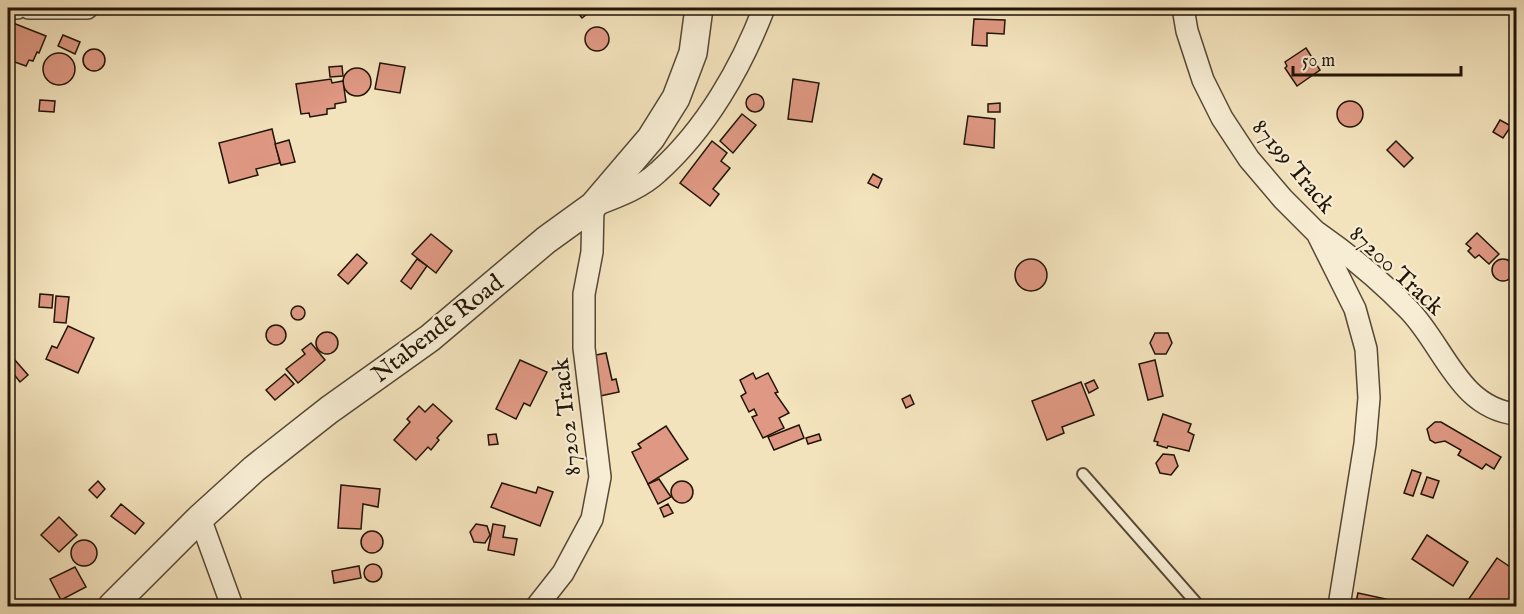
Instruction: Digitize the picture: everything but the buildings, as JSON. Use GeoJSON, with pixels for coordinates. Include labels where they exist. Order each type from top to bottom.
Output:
{"type":"FeatureCollection","features":[{"type":"Feature","properties":{"kind":"street"},"geometry":{"type":"LineString","coordinates":[[8,8],[17,8]]}},
{"type":"Feature","properties":{"kind":"street"},"geometry":{"type":"LineString","coordinates":[[29,8],[87,8]]}},
{"type":"Feature","properties":{"kind":"street","name":"Ntabende Road"},"geometry":{"type":"LineString","coordinates":[[112,606],[200,518],[254,469],[329,410],[430,338],[546,240],[593,206],[651,138],[676,98],[693,52],[699,8]]}},
{"type":"Feature","properties":{"kind":"street"},"geometry":{"type":"LineString","coordinates":[[593,206],[628,192],[657,173],[691,136],[716,104],[764,8]]}},
{"type":"Feature","properties":{"kind":"street","name":"87199 Track"},"geometry":{"type":"LineString","coordinates":[[1183,8],[1203,80],[1222,118],[1249,159],[1283,199],[1317,233],[1355,309],[1369,369],[1369,398],[1365,444],[1339,606]]}},
{"type":"Feature","properties":{"kind":"street","name":"87202 Track"},"geometry":{"type":"LineString","coordinates":[[537,606],[563,573],[592,519],[600,477],[584,348],[584,294],[592,252],[593,206]]}},
{"type":"Feature","properties":{"kind":"street","name":"87200 Track"},"geometry":{"type":"LineString","coordinates":[[1317,233],[1356,260],[1409,310],[1432,336],[1454,375],[1468,392],[1485,405],[1516,414]]}},
{"type":"Feature","properties":{"kind":"street"},"geometry":{"type":"LineString","coordinates":[[200,518],[232,606]]}},
{"type":"Feature","properties":{"kind":"lane"},"geometry":{"type":"LineString","coordinates":[[1083,474],[1199,606]]}}]}
